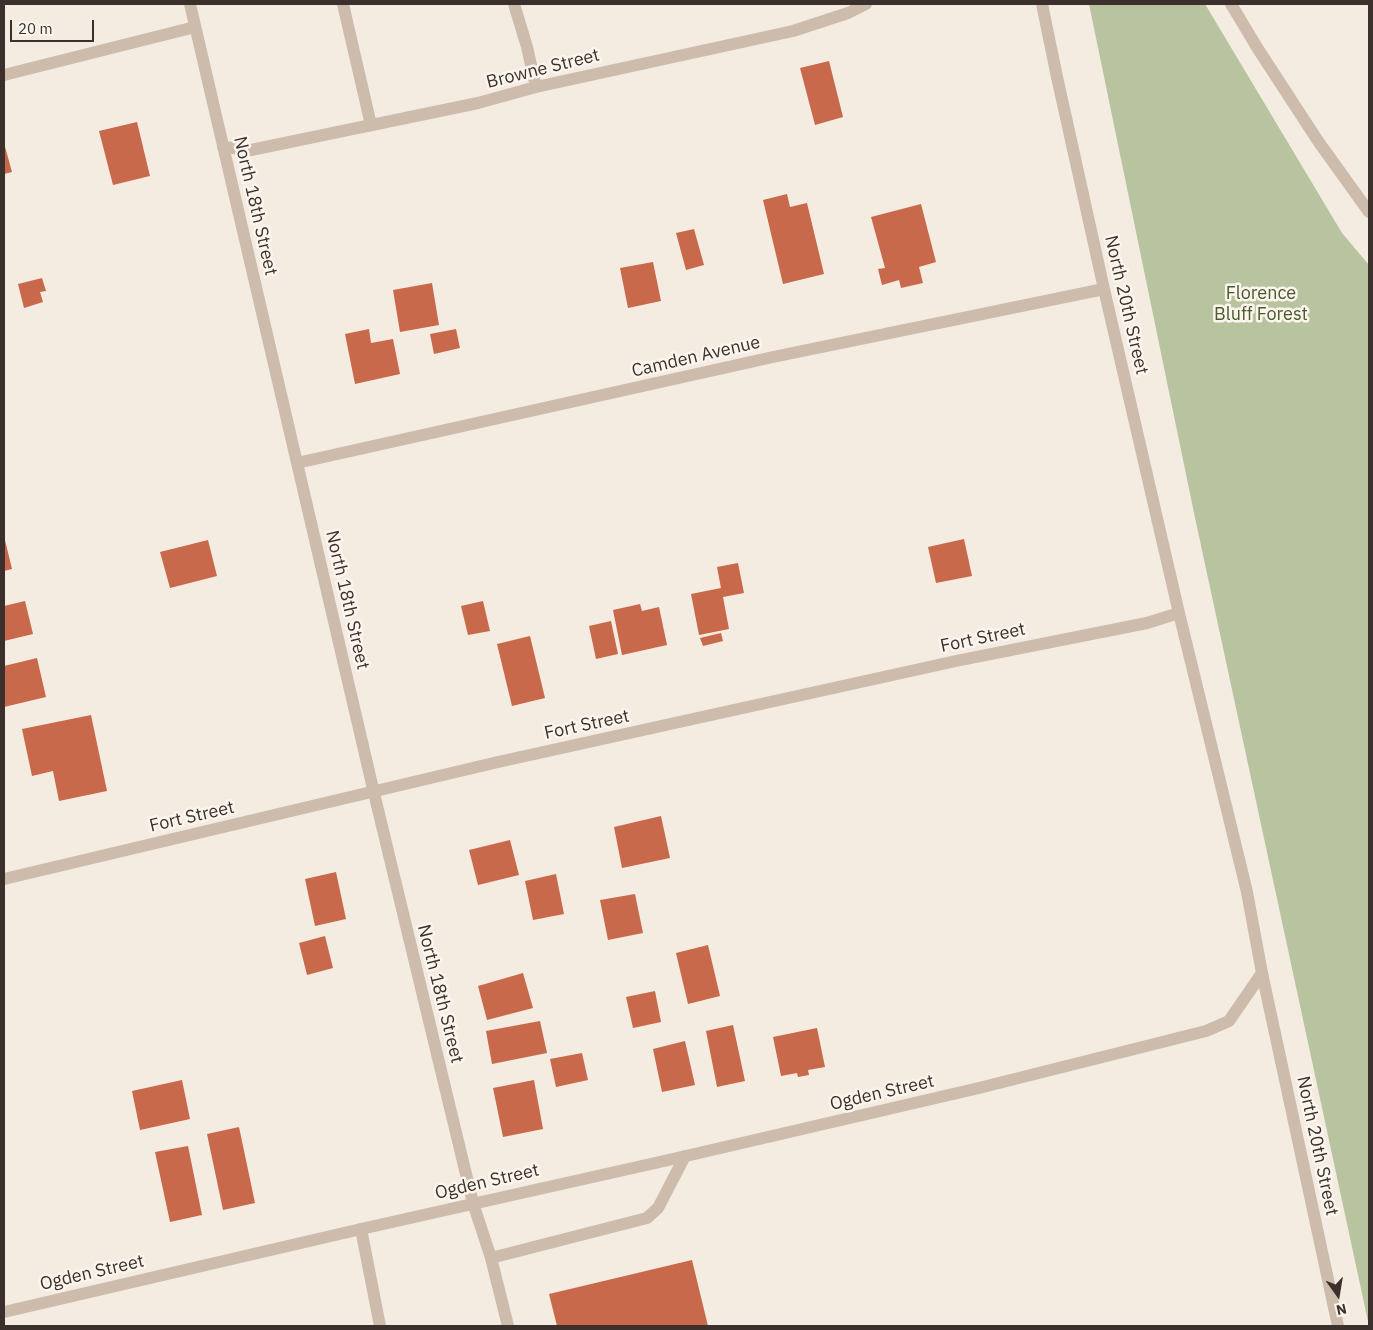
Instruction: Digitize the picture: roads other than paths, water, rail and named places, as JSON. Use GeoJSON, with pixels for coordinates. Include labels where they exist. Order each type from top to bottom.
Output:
{"type":"FeatureCollection","features":[{"type":"Feature","properties":{"kind":"street","name":"North 18th Street"},"geometry":{"type":"LineString","coordinates":[[190,4],[374,792],[473,1203],[491,1258],[508,1326]]}},
{"type":"Feature","properties":{"kind":"street"},"geometry":{"type":"LineString","coordinates":[[343,4],[371,125]]}},
{"type":"Feature","properties":{"kind":"street"},"geometry":{"type":"LineString","coordinates":[[514,4],[527,47],[536,87]]}},
{"type":"Feature","properties":{"kind":"street","name":"Browne Street"},"geometry":{"type":"LineString","coordinates":[[223,147],[250,150],[478,103],[536,87],[793,31],[848,13],[866,4]]}},
{"type":"Feature","properties":{"kind":"street","name":"North 20th Street"},"geometry":{"type":"LineString","coordinates":[[1042,4],[1056,77],[1104,289],[1247,892],[1262,973],[1338,1326]]}},
{"type":"Feature","properties":{"kind":"street"},"geometry":{"type":"LineString","coordinates":[[1231,4],[1312,133],[1369,212]]}},
{"type":"Feature","properties":{"kind":"street"},"geometry":{"type":"LineString","coordinates":[[4,75],[195,27]]}},
{"type":"Feature","properties":{"kind":"street","name":"Camden Avenue"},"geometry":{"type":"LineString","coordinates":[[297,464],[773,357],[1104,289]]}},
{"type":"Feature","properties":{"kind":"street","name":"Fort Street"},"geometry":{"type":"LineString","coordinates":[[4,879],[498,762],[936,665],[1147,623],[1180,613]]}},
{"type":"Feature","properties":{"kind":"street","name":"Ogden Street"},"geometry":{"type":"LineString","coordinates":[[4,1312],[979,1088],[1206,1031],[1229,1021],[1262,973]]}},
{"type":"Feature","properties":{"kind":"street"},"geometry":{"type":"LineString","coordinates":[[491,1258],[647,1218],[658,1208],[685,1156]]}},
{"type":"Feature","properties":{"kind":"street"},"geometry":{"type":"LineString","coordinates":[[361,1229],[380,1326]]}},
{"type":"Feature","properties":{"kind":"park label","name":"Florence Bluff Forest"},"geometry":{"type":"Point","coordinates":[1261,304]}}]}
